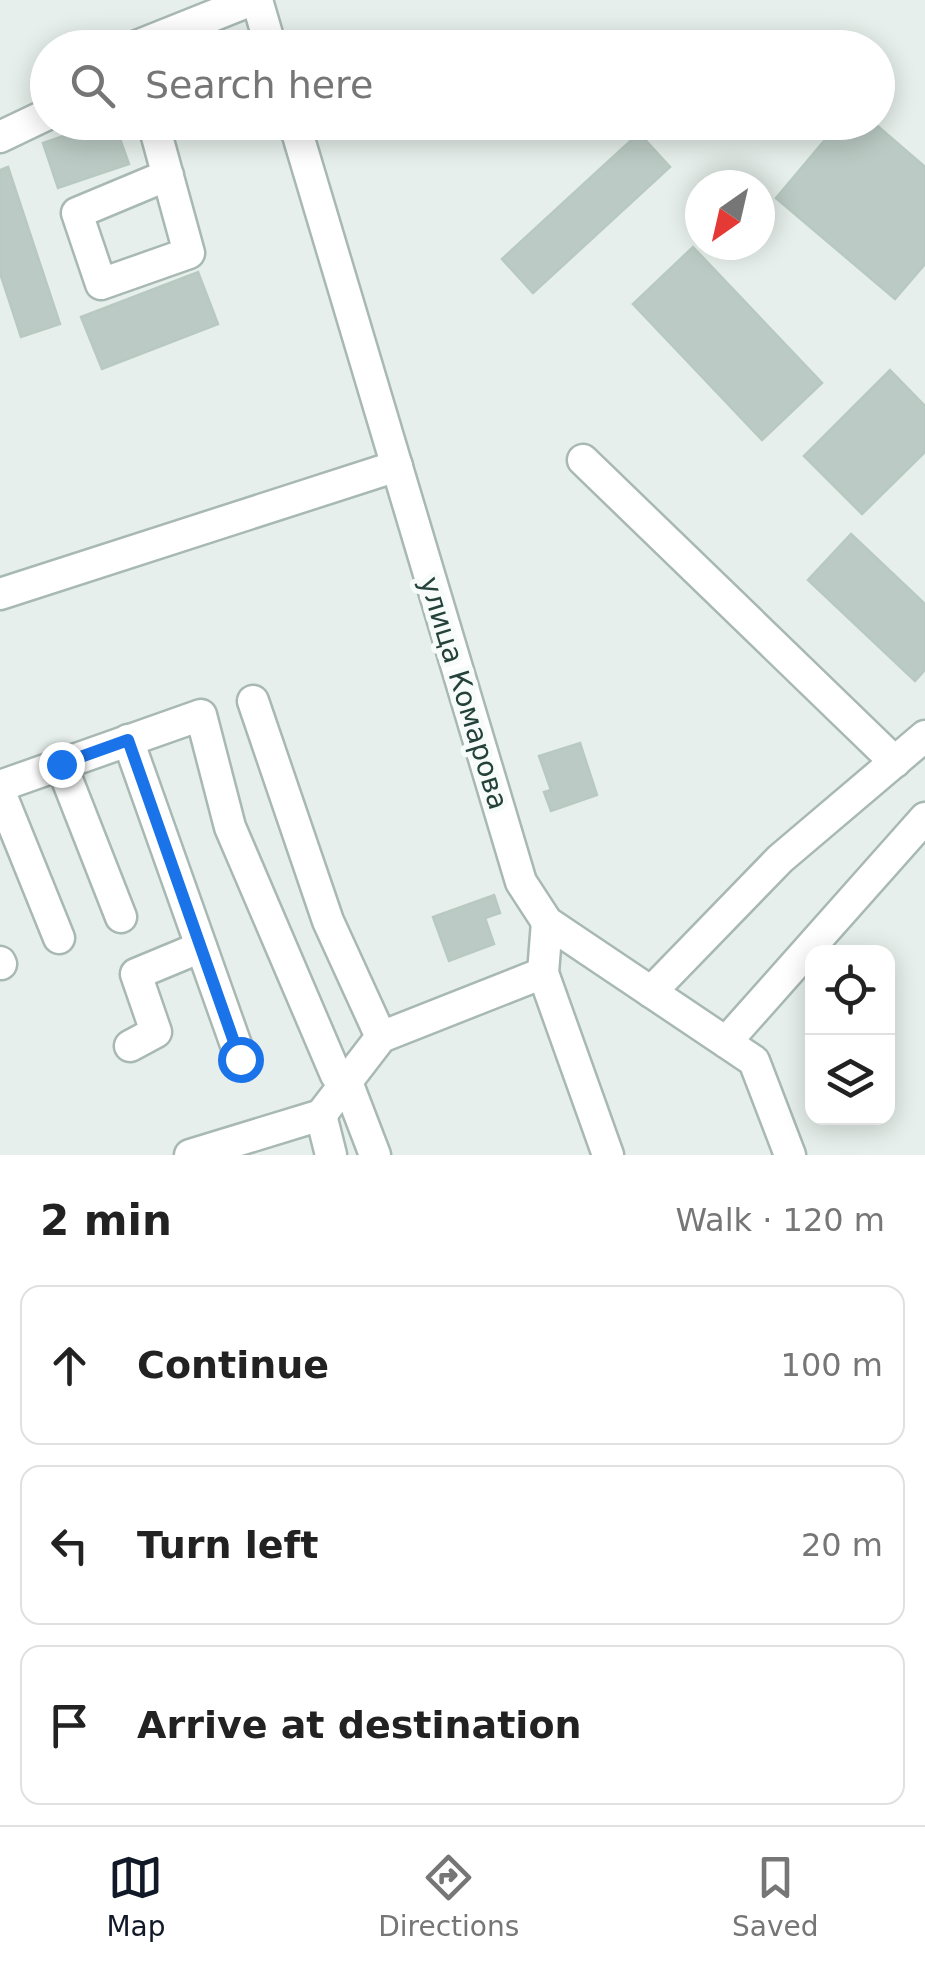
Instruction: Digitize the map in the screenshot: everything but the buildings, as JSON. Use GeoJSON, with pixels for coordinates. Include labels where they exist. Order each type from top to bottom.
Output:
{"type":"FeatureCollection","features":[{"type":"Feature","properties":{"kind":"street"},"geometry":{"type":"LineString","coordinates":[[178,30],[255,0],[266,30]]}},
{"type":"Feature","properties":{"kind":"street"},"geometry":{"type":"LineString","coordinates":[[0,137],[30,123]]}},
{"type":"Feature","properties":{"kind":"street"},"geometry":{"type":"LineString","coordinates":[[158,140],[168,176]]}},
{"type":"Feature","properties":{"kind":"street","name":"улица Комарова"},"geometry":{"type":"LineString","coordinates":[[299,140],[521,882],[547,922],[754,1061],[790,1155]]}},
{"type":"Feature","properties":{"kind":"street"},"geometry":{"type":"LineString","coordinates":[[583,460],[895,762]]}},
{"type":"Feature","properties":{"kind":"street"},"geometry":{"type":"LineString","coordinates":[[0,594],[397,466]]}},
{"type":"Feature","properties":{"kind":"street"},"geometry":{"type":"LineString","coordinates":[[253,701],[328,920],[381,1037]]}},
{"type":"Feature","properties":{"kind":"street"},"geometry":{"type":"LineString","coordinates":[[59,938],[0,789],[201,715],[230,827],[336,1076],[346,1082],[375,1155]]}},
{"type":"Feature","properties":{"kind":"street"},"geometry":{"type":"LineString","coordinates":[[651,992],[780,858],[925,736]]}},
{"type":"Feature","properties":{"kind":"street"},"geometry":{"type":"LineString","coordinates":[[128,740],[240,1059]]}},
{"type":"Feature","properties":{"kind":"street"},"geometry":{"type":"LineString","coordinates":[[61,764],[121,916]]}},
{"type":"Feature","properties":{"kind":"street"},"geometry":{"type":"LineString","coordinates":[[726,1042],[925,818]]}},
{"type":"Feature","properties":{"kind":"street"},"geometry":{"type":"LineString","coordinates":[[547,922],[543,973],[608,1155]]}},
{"type":"Feature","properties":{"kind":"street"},"geometry":{"type":"LineString","coordinates":[[130,1046],[156,1032],[136,974],[201,947]]}},
{"type":"Feature","properties":{"kind":"street"},"geometry":{"type":"LineString","coordinates":[[190,1155],[321,1115],[381,1037],[543,973]]}},
{"type":"Feature","properties":{"kind":"street"},"geometry":{"type":"LineString","coordinates":[[321,1115],[332,1155]]}},
{"type":"Feature","properties":{"kind":"route"},"geometry":{"type":"LineString","coordinates":[[61,764],[128,740],[240,1059]]}}]}
